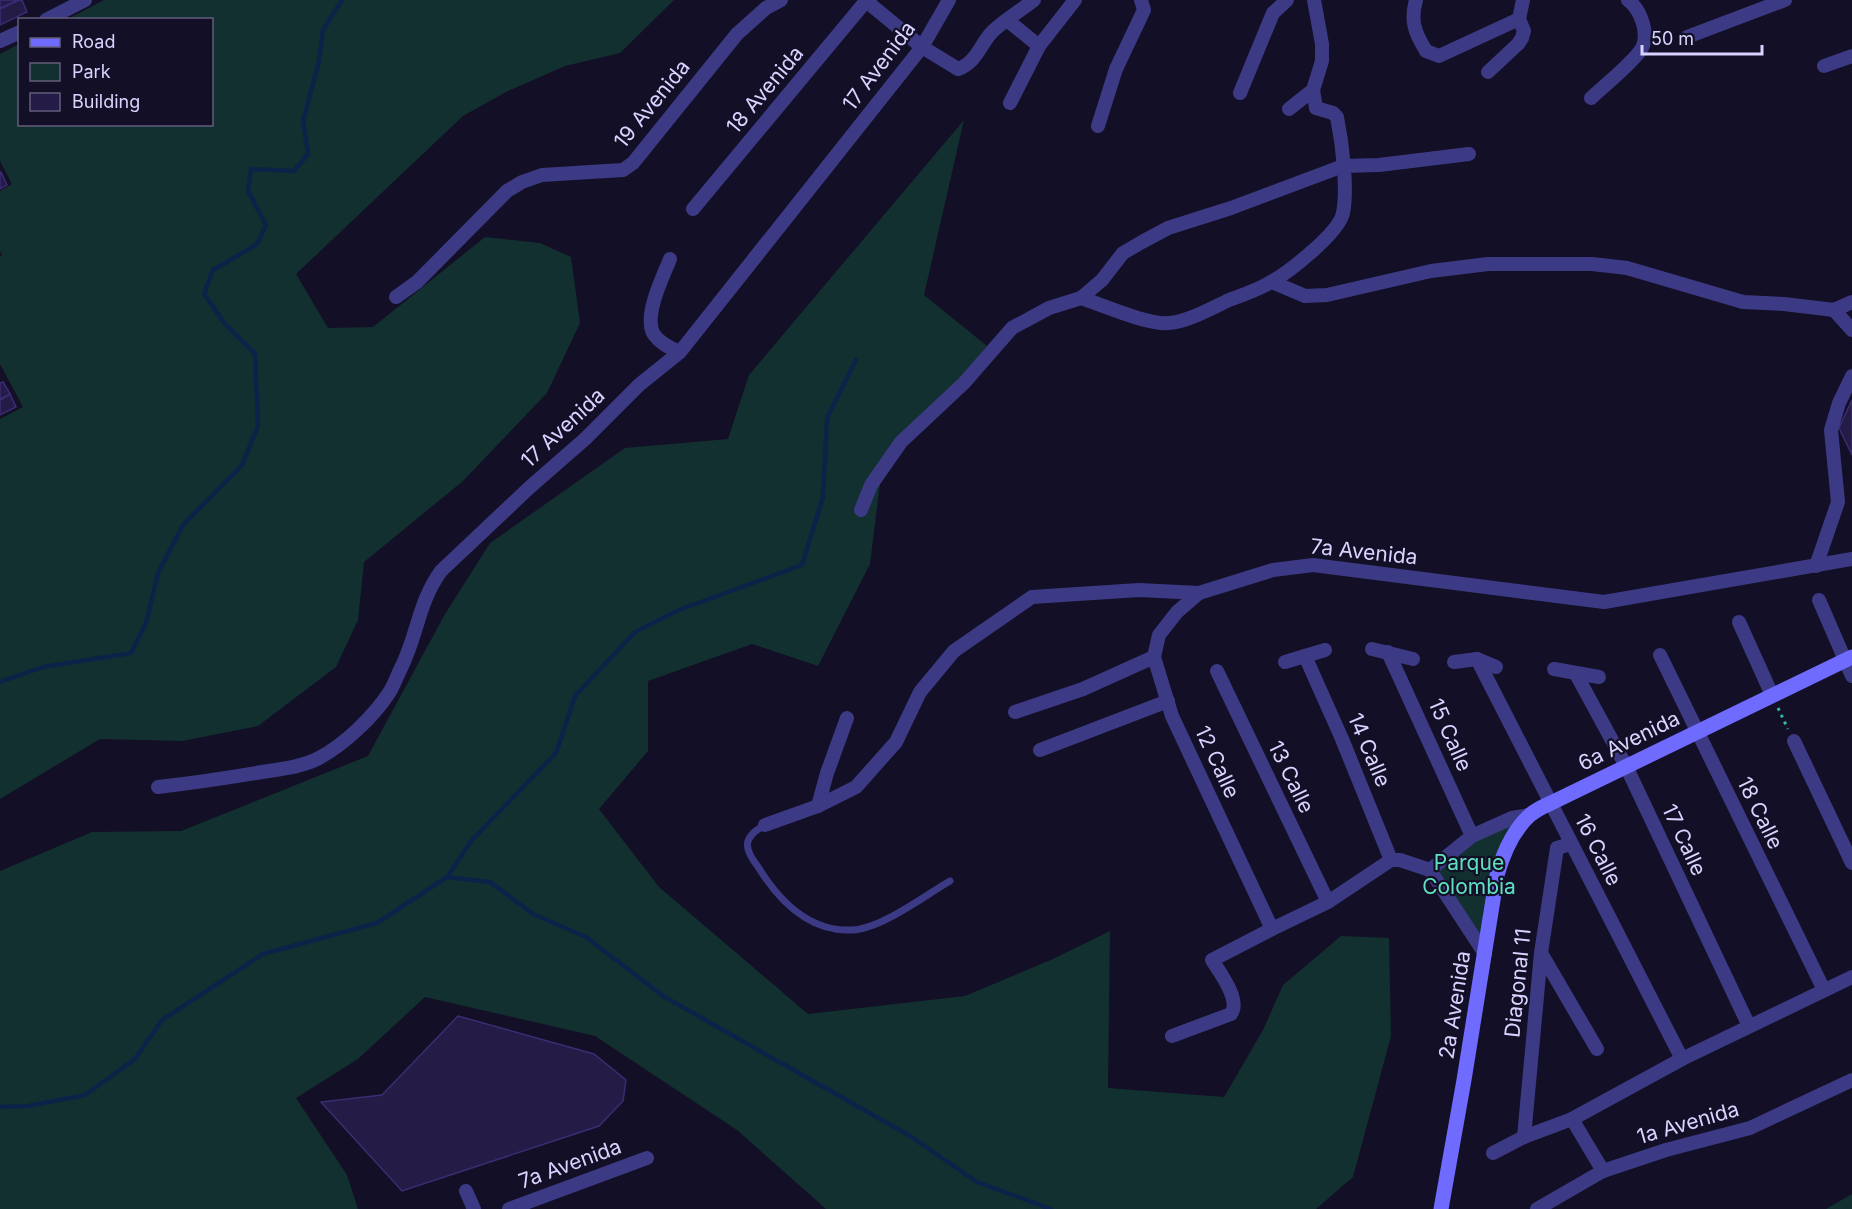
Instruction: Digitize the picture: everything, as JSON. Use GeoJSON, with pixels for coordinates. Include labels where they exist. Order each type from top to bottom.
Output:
{"type":"FeatureCollection","features":[{"type":"Feature","properties":{"kind":"main road","name":"6a Avenida"},"geometry":{"type":"LineString","coordinates":[[1529,815],[1551,802],[1848,659]]}},
{"type":"Feature","properties":{"kind":"main road","name":"2a Avenida"},"geometry":{"type":"LineString","coordinates":[[1441,1209],[1499,868],[1509,844],[1529,815]]}},
{"type":"Feature","properties":{"kind":"street","name":"19 Avenida"},"geometry":{"type":"LineString","coordinates":[[396,297],[417,282],[507,191],[522,182],[542,175],[623,170],[633,163],[737,34],[766,8],[781,0]]}},
{"type":"Feature","properties":{"kind":"street"},"geometry":{"type":"LineString","coordinates":[[867,0],[922,47],[958,69],[967,66],[991,33],[1034,0]]}},
{"type":"Feature","properties":{"kind":"street","name":"18 Avenida"},"geometry":{"type":"LineString","coordinates":[[693,208],[867,0]]}},
{"type":"Feature","properties":{"kind":"street","name":"17 Avenida"},"geometry":{"type":"LineString","coordinates":[[158,787],[207,782],[299,766],[319,758],[342,742],[366,720],[389,693],[410,649],[422,603],[441,571],[639,385],[680,352],[922,47],[949,0]]}},
{"type":"Feature","properties":{"kind":"street"},"geometry":{"type":"LineString","coordinates":[[1010,103],[1039,46],[1075,0]]}},
{"type":"Feature","properties":{"kind":"street"},"geometry":{"type":"LineString","coordinates":[[1098,126],[1116,69],[1144,10],[1141,0]]}},
{"type":"Feature","properties":{"kind":"street"},"geometry":{"type":"LineString","coordinates":[[1240,93],[1273,13],[1287,0]]}},
{"type":"Feature","properties":{"kind":"street"},"geometry":{"type":"LineString","coordinates":[[1081,298],[1151,321],[1169,323],[1203,312],[1272,282],[1326,238],[1343,215],[1343,166],[1337,117],[1334,113],[1317,108],[1313,90],[1322,61],[1314,0]]}},
{"type":"Feature","properties":{"kind":"street"},"geometry":{"type":"LineString","coordinates":[[1416,0],[1412,14],[1416,35],[1426,51],[1439,56],[1519,19]]}},
{"type":"Feature","properties":{"kind":"street"},"geometry":{"type":"LineString","coordinates":[[1488,72],[1522,38],[1524,32],[1519,19],[1524,0]]}},
{"type":"Feature","properties":{"kind":"street"},"geometry":{"type":"LineString","coordinates":[[1591,98],[1641,50],[1644,25],[1639,13],[1628,0]]}},
{"type":"Feature","properties":{"kind":"street"},"geometry":{"type":"LineString","coordinates":[[1687,37],[1785,0]]}},
{"type":"Feature","properties":{"kind":"street"},"geometry":{"type":"LineString","coordinates":[[50,18],[78,2]]}},
{"type":"Feature","properties":{"kind":"street"},"geometry":{"type":"LineString","coordinates":[[1007,20],[1039,46]]}},
{"type":"Feature","properties":{"kind":"street"},"geometry":{"type":"LineString","coordinates":[[0,41],[18,33]]}},
{"type":"Feature","properties":{"kind":"street"},"geometry":{"type":"LineString","coordinates":[[1824,66],[1852,56]]}},
{"type":"Feature","properties":{"kind":"street"},"geometry":{"type":"LineString","coordinates":[[1289,110],[1313,90]]}},
{"type":"Feature","properties":{"kind":"street"},"geometry":{"type":"LineString","coordinates":[[861,510],[871,485],[901,442],[964,383],[1012,328],[1049,308],[1081,298],[1102,280],[1124,254],[1168,228],[1231,208],[1343,166],[1379,165],[1469,154]]}},
{"type":"Feature","properties":{"kind":"street"},"geometry":{"type":"LineString","coordinates":[[670,259],[653,304],[651,320],[653,332],[664,344],[680,352]]}},
{"type":"Feature","properties":{"kind":"street"},"geometry":{"type":"LineString","coordinates":[[1272,282],[1305,296],[1327,296],[1431,271],[1488,264],[1592,264],[1627,268],[1743,302],[1834,310],[1852,302]]}},
{"type":"Feature","properties":{"kind":"street"},"geometry":{"type":"LineString","coordinates":[[1834,310],[1852,330]]}},
{"type":"Feature","properties":{"kind":"street"},"geometry":{"type":"LineString","coordinates":[[1816,566],[1838,502],[1831,430],[1839,403],[1852,375]]}},
{"type":"Feature","properties":{"kind":"street","name":"7a Avenida"},"geometry":{"type":"LineString","coordinates":[[765,825],[818,806],[856,787],[896,742],[920,692],[954,651],[1032,597],[1139,590],[1199,593],[1273,570],[1313,565],[1604,602],[1852,559]]}},
{"type":"Feature","properties":{"kind":"street"},"geometry":{"type":"LineString","coordinates":[[1015,712],[1083,689],[1154,657],[1159,634],[1199,593]]}},
{"type":"Feature","properties":{"kind":"street"},"geometry":{"type":"LineString","coordinates":[[1819,600],[1848,659],[1852,676]]}},
{"type":"Feature","properties":{"kind":"street"},"geometry":{"type":"LineString","coordinates":[[1739,622],[1772,695]]}},
{"type":"Feature","properties":{"kind":"street"},"geometry":{"type":"LineString","coordinates":[[1372,649],[1413,659]]}},
{"type":"Feature","properties":{"kind":"street"},"geometry":{"type":"LineString","coordinates":[[1285,662],[1325,650]]}},
{"type":"Feature","properties":{"kind":"street","name":"15 Calle"},"geometry":{"type":"LineString","coordinates":[[1388,652],[1472,836]]}},
{"type":"Feature","properties":{"kind":"street","name":"18 Calle"},"geometry":{"type":"LineString","coordinates":[[1660,655],[1824,990]]}},
{"type":"Feature","properties":{"kind":"street","name":"14 Calle"},"geometry":{"type":"LineString","coordinates":[[1305,656],[1342,739],[1391,860]]}},
{"type":"Feature","properties":{"kind":"street","name":"12 Calle"},"geometry":{"type":"LineString","coordinates":[[1154,657],[1172,716],[1272,929]]}},
{"type":"Feature","properties":{"kind":"street"},"geometry":{"type":"LineString","coordinates":[[1455,662],[1477,659],[1496,667]]}},
{"type":"Feature","properties":{"kind":"street","name":"16 Calle"},"geometry":{"type":"LineString","coordinates":[[1477,659],[1682,1059]]}},
{"type":"Feature","properties":{"kind":"street"},"geometry":{"type":"LineString","coordinates":[[1554,669],[1599,677]]}},
{"type":"Feature","properties":{"kind":"street","name":"13 Calle"},"geometry":{"type":"LineString","coordinates":[[1217,671],[1328,902]]}},
{"type":"Feature","properties":{"kind":"street","name":"17 Calle"},"geometry":{"type":"LineString","coordinates":[[1576,674],[1626,766],[1749,1026]]}},
{"type":"Feature","properties":{"kind":"street"},"geometry":{"type":"LineString","coordinates":[[1040,750],[1167,701]]}},
{"type":"Feature","properties":{"kind":"street"},"geometry":{"type":"LineString","coordinates":[[818,806],[847,718]]}},
{"type":"Feature","properties":{"kind":"street"},"geometry":{"type":"LineString","coordinates":[[1794,741],[1852,863]]}},
{"type":"Feature","properties":{"kind":"street","name":"6a Avenida"},"geometry":{"type":"LineString","coordinates":[[1430,870],[1472,836],[1512,818],[1529,815]]}},
{"type":"Feature","properties":{"kind":"street","name":"Diagonal 11"},"geometry":{"type":"LineString","coordinates":[[1524,1137],[1541,953],[1557,848],[1570,844]]}},
{"type":"Feature","properties":{"kind":"street"},"geometry":{"type":"LineString","coordinates":[[1172,1036],[1230,1014],[1234,1009],[1234,1000],[1212,960],[1328,902],[1391,860],[1400,860],[1430,870],[1485,954]]}},
{"type":"Feature","properties":{"kind":"street"},"geometry":{"type":"LineString","coordinates":[[1541,953],[1596,1049]]}},
{"type":"Feature","properties":{"kind":"street"},"geometry":{"type":"LineString","coordinates":[[1493,1153],[1524,1137],[1572,1119],[1682,1059],[1852,977]]}},
{"type":"Feature","properties":{"kind":"street","name":"1a Avenida"},"geometry":{"type":"LineString","coordinates":[[1537,1209],[1603,1171],[1666,1150],[1750,1128],[1852,1080]]}},
{"type":"Feature","properties":{"kind":"street"},"geometry":{"type":"LineString","coordinates":[[1572,1119],[1603,1171]]}},
{"type":"Feature","properties":{"kind":"street","name":"7a Avenida"},"geometry":{"type":"LineString","coordinates":[[509,1209],[647,1158]]}},
{"type":"Feature","properties":{"kind":"street"},"geometry":{"type":"LineString","coordinates":[[466,1191],[474,1209]]}},
{"type":"Feature","properties":{"kind":"lane","name":"7a Avenida"},"geometry":{"type":"LineString","coordinates":[[765,825],[753,833],[748,842],[748,849],[765,878],[798,914],[825,927],[851,930],[873,926],[950,881]]}},
{"type":"Feature","properties":{"kind":"path"},"geometry":{"type":"LineString","coordinates":[[1780,711],[1794,741]]}},
{"type":"Feature","properties":{"kind":"green space"},"geometry":{"type":"Polygon","coordinates":[[[104,0],[674,0],[620,53],[565,66],[506,92],[463,116],[296,274],[328,328],[373,327],[485,237],[540,243],[571,257],[580,323],[547,393],[463,481],[364,562],[358,620],[336,667],[258,726],[182,741],[100,739],[0,799],[0,419],[23,407],[0,364],[0,256],[2,255],[0,251],[0,191],[12,184],[0,161],[0,54],[18,45],[18,126],[213,126],[213,18],[70,18],[104,0]]]}},
{"type":"Feature","properties":{"kind":"green space"},"geometry":{"type":"Polygon","coordinates":[[[964,120],[924,295],[987,346],[936,408],[882,467],[870,564],[818,666],[752,644],[648,681],[648,751],[599,809],[659,887],[808,1014],[965,996],[1053,959],[1110,931],[1108,1088],[1224,1097],[1263,1030],[1283,985],[1341,936],[1389,938],[1391,1036],[1353,1177],[1316,1209],[826,1209],[737,1130],[595,1036],[425,997],[358,1059],[296,1098],[347,1175],[358,1209],[0,1209],[0,871],[92,832],[181,831],[368,756],[445,614],[490,543],[625,448],[728,439],[749,375],[964,120]]]}},
{"type":"Feature","properties":{"kind":"green space","name":"Parque Colombia"},"geometry":{"type":"Polygon","coordinates":[[[1525,817],[1501,861],[1486,950],[1430,870],[1477,834],[1525,817]]]}},
{"type":"Feature","properties":{"kind":"green space"},"geometry":{"type":"Polygon","coordinates":[[[1852,1194],[1852,1209],[1826,1209],[1852,1194]]]}},
{"type":"Feature","properties":{"kind":"building"},"geometry":{"type":"Polygon","coordinates":[[[0,0],[18,0],[0,8],[0,0]]]}},
{"type":"Feature","properties":{"kind":"building"},"geometry":{"type":"Polygon","coordinates":[[[22,0],[27,12],[0,25],[0,9],[22,0]]]}},
{"type":"Feature","properties":{"kind":"building"},"geometry":{"type":"Polygon","coordinates":[[[0,173],[7,185],[0,189],[0,173]]]}},
{"type":"Feature","properties":{"kind":"building"},"geometry":{"type":"Polygon","coordinates":[[[3,382],[10,394],[0,399],[0,383],[3,382]]]}},
{"type":"Feature","properties":{"kind":"building"},"geometry":{"type":"Polygon","coordinates":[[[10,394],[16,407],[0,415],[0,400],[10,394]]]}},
{"type":"Feature","properties":{"kind":"building"},"geometry":{"type":"Polygon","coordinates":[[[1852,400],[1852,455],[1839,428],[1852,400]]]}},
{"type":"Feature","properties":{"kind":"building"},"geometry":{"type":"Polygon","coordinates":[[[458,1016],[594,1054],[626,1080],[623,1101],[599,1126],[402,1191],[321,1102],[382,1095],[458,1016]]]}},
{"type":"Feature","properties":{"kind":"waterway"},"geometry":{"type":"LineString","coordinates":[[0,682],[43,667],[131,653],[146,623],[158,573],[183,525],[242,465],[258,426],[255,354],[225,324],[204,294],[213,270],[257,244],[266,225],[248,191],[251,169],[294,171],[308,154],[303,121],[319,61],[323,30],[342,0]]}},
{"type":"Feature","properties":{"kind":"waterway"},"geometry":{"type":"LineString","coordinates":[[0,1107],[28,1106],[85,1095],[135,1059],[162,1020],[263,954],[377,923],[447,877],[471,841],[556,753],[575,696],[635,632],[679,610],[802,565],[823,497],[827,418],[856,360]]}},
{"type":"Feature","properties":{"kind":"waterway"},"geometry":{"type":"LineString","coordinates":[[447,877],[490,882],[533,914],[586,937],[663,996],[910,1136],[977,1182],[1051,1209]]}}]}
